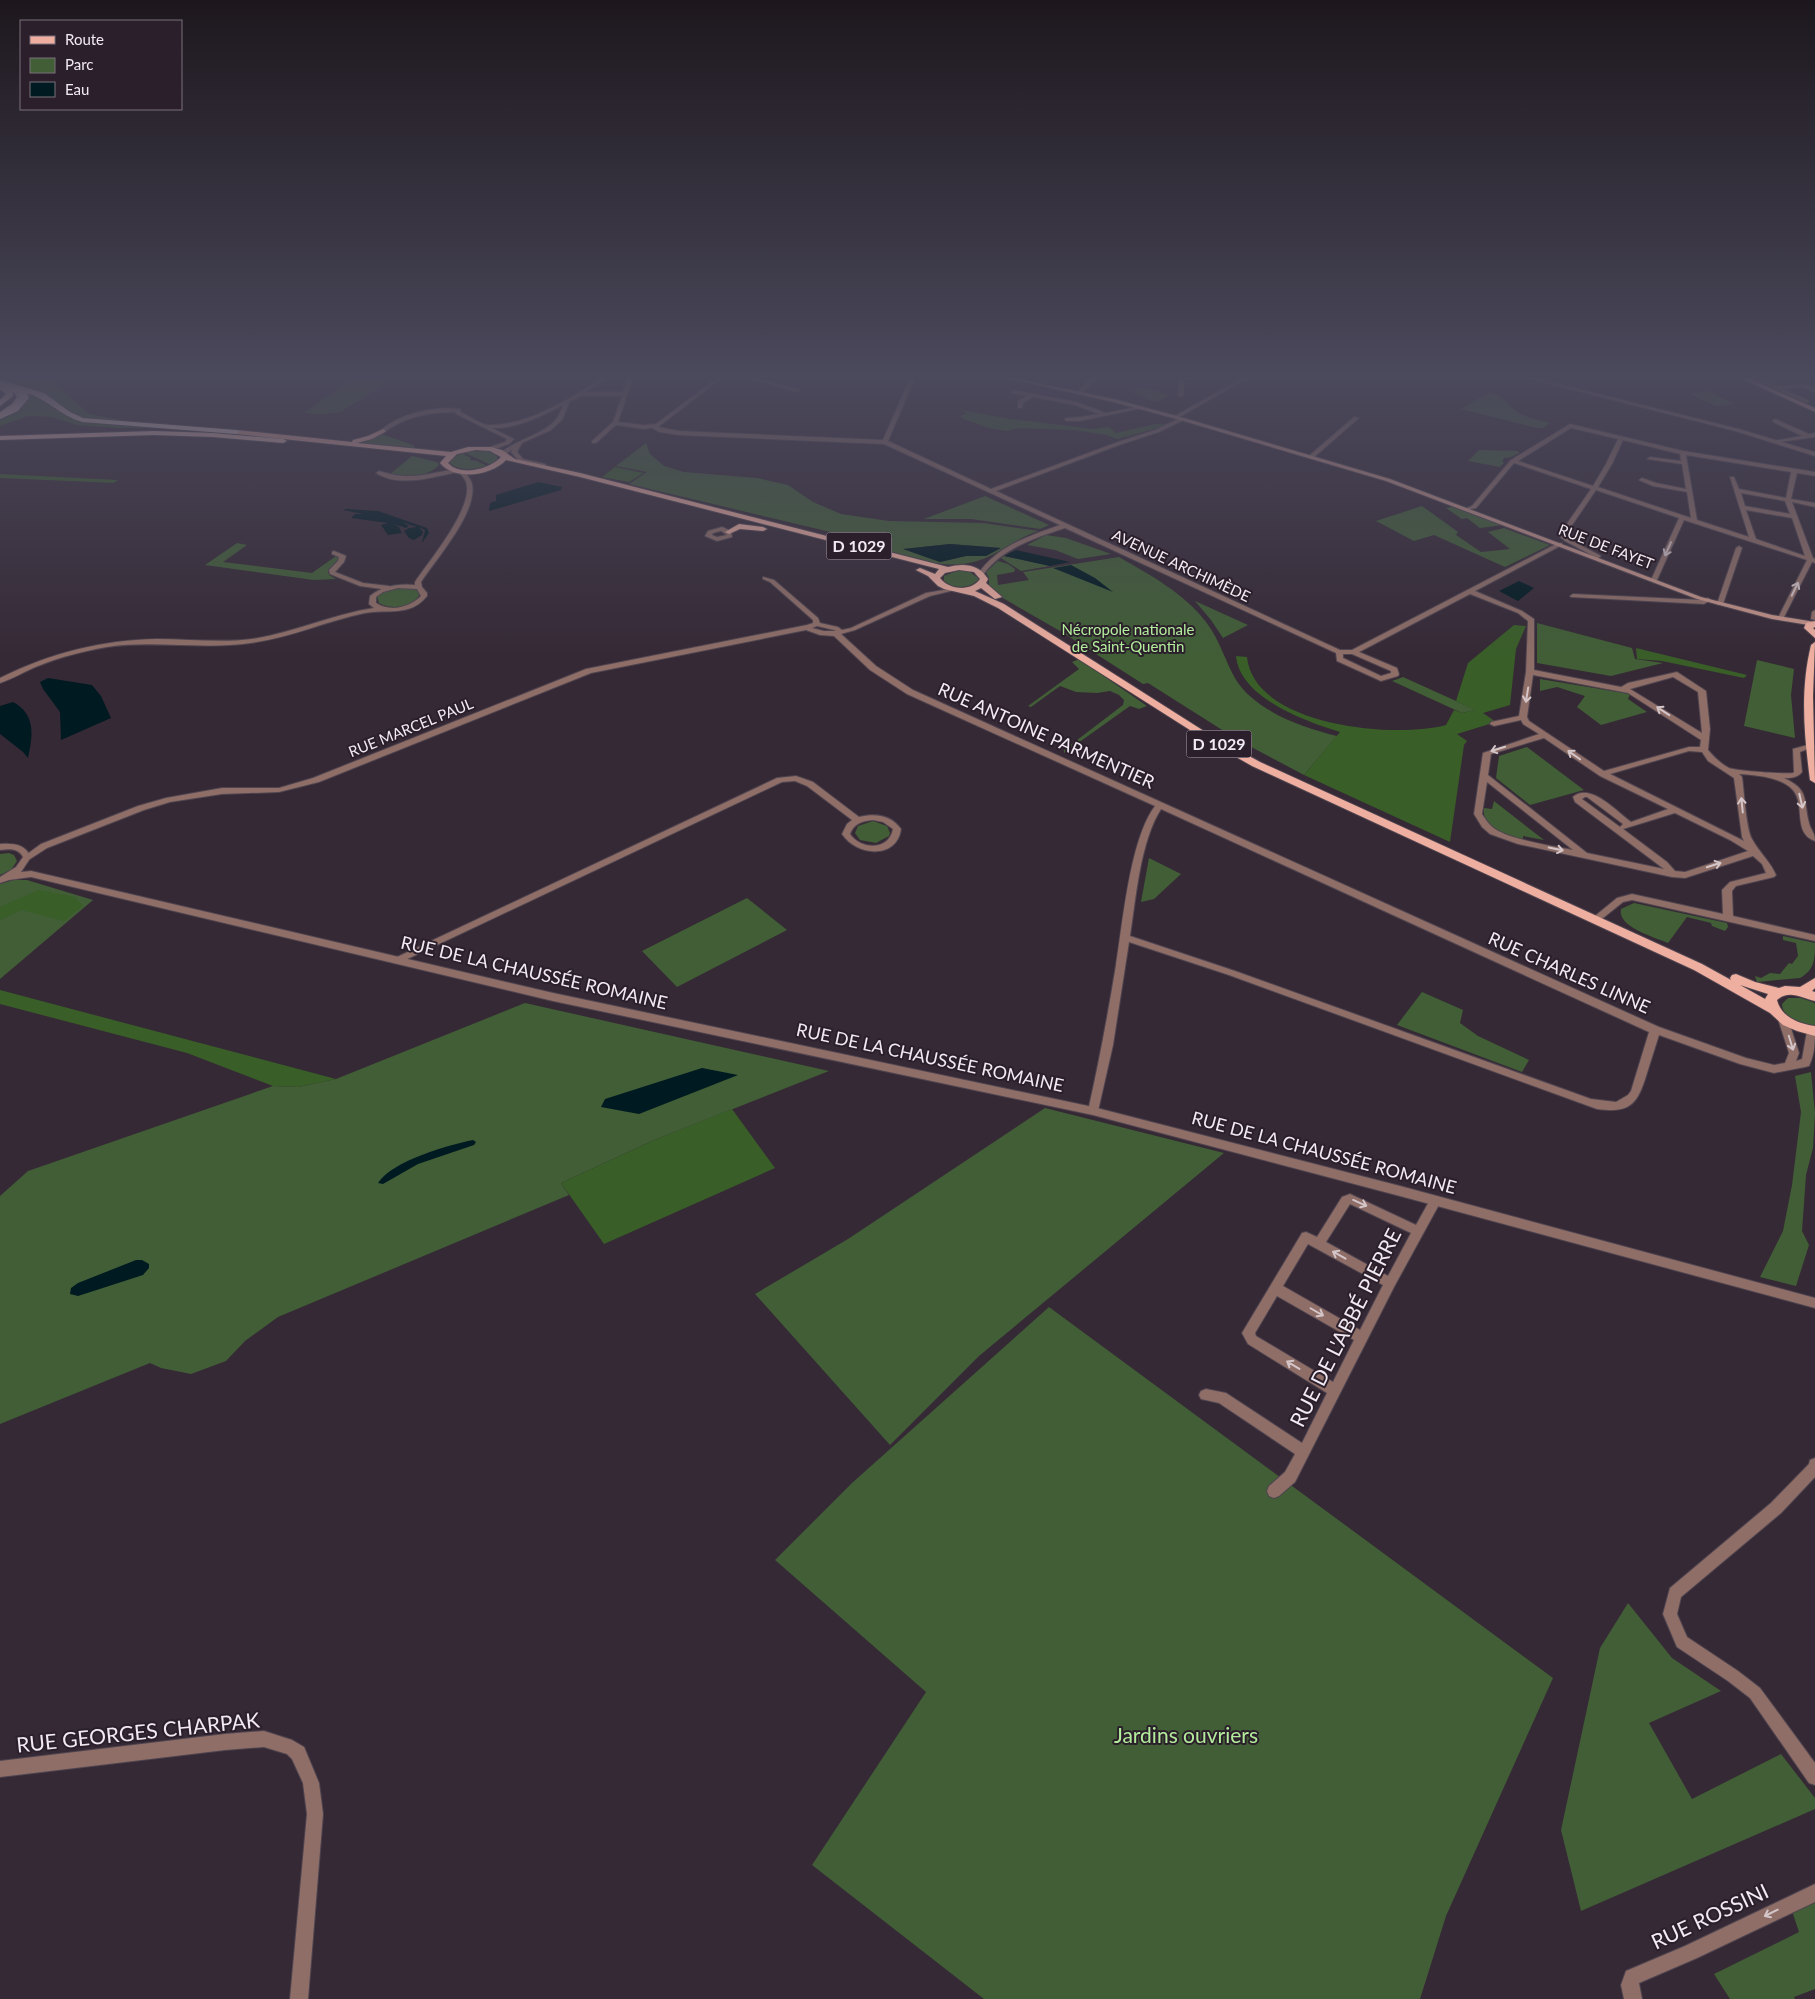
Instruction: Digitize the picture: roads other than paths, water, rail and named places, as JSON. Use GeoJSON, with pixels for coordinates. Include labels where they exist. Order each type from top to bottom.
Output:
{"type":"FeatureCollection","features":[{"type":"Feature","properties":{"kind":"main road","name":"D 1029"},"geometry":{"type":"LineString","coordinates":[[543,471],[846,547],[919,569],[937,580]]}},
{"type":"Feature","properties":{"kind":"main road","name":"D 1029"},"geometry":{"type":"LineString","coordinates":[[561,471],[947,569]]}},
{"type":"Feature","properties":{"kind":"main road","name":"RUE DE FAYET"},"geometry":{"type":"LineString","coordinates":[[1359,471],[1469,509],[1708,600],[1813,627]]}},
{"type":"Feature","properties":{"kind":"main road"},"geometry":{"type":"LineString","coordinates":[[632,493],[728,522],[726,530],[739,526],[750,526],[846,547]]}},
{"type":"Feature","properties":{"kind":"main road"},"geometry":{"type":"LineString","coordinates":[[966,568],[982,579],[972,588],[958,590],[937,580],[939,573],[947,569],[966,568]]}},
{"type":"Feature","properties":{"kind":"main road","name":"D 1029"},"geometry":{"type":"LineString","coordinates":[[982,579],[995,596],[1052,629],[1189,718],[1270,765],[1598,918]]}},
{"type":"Feature","properties":{"kind":"main road","name":"D 1029"},"geometry":{"type":"LineString","coordinates":[[958,590],[977,594],[1000,606],[1204,735],[1256,764],[1489,872],[1598,918]]}},
{"type":"Feature","properties":{"kind":"main road"},"geometry":{"type":"LineString","coordinates":[[1815,646],[1809,675],[1807,698],[1815,780]]}},
{"type":"Feature","properties":{"kind":"main road"},"geometry":{"type":"LineString","coordinates":[[1815,686],[1815,721]]}},
{"type":"Feature","properties":{"kind":"main road"},"geometry":{"type":"LineString","coordinates":[[1598,918],[1752,986],[1779,992]]}},
{"type":"Feature","properties":{"kind":"main road"},"geometry":{"type":"LineString","coordinates":[[1598,918],[1698,967],[1798,1027],[1814,1031]]}},
{"type":"Feature","properties":{"kind":"main road"},"geometry":{"type":"LineString","coordinates":[[1802,992],[1815,982]]}},
{"type":"Feature","properties":{"kind":"main road"},"geometry":{"type":"LineString","coordinates":[[1778,1014],[1771,999],[1779,992],[1785,990],[1802,992],[1815,997]]}},
{"type":"Feature","properties":{"kind":"street"},"geometry":{"type":"LineString","coordinates":[[387,476],[400,478],[420,475],[428,471]]}},
{"type":"Feature","properties":{"kind":"street"},"geometry":{"type":"LineString","coordinates":[[379,473],[403,480],[457,471]]}},
{"type":"Feature","properties":{"kind":"street"},"geometry":{"type":"LineString","coordinates":[[0,681],[37,663],[91,648],[146,642],[214,644],[252,641],[299,631],[340,617],[380,609],[399,610],[415,604],[424,596],[418,582],[457,527],[466,507],[470,485],[468,478],[459,471]]}},
{"type":"Feature","properties":{"kind":"street"},"geometry":{"type":"LineString","coordinates":[[470,485],[481,471]]}},
{"type":"Feature","properties":{"kind":"street","name":"AVENUE ARCHIMÈDE"},"geometry":{"type":"LineString","coordinates":[[948,471],[1339,652],[1352,652]]}},
{"type":"Feature","properties":{"kind":"street"},"geometry":{"type":"LineString","coordinates":[[991,491],[1044,471]]}},
{"type":"Feature","properties":{"kind":"street"},"geometry":{"type":"LineString","coordinates":[[1469,509],[1474,507],[1504,471]]}},
{"type":"Feature","properties":{"kind":"street"},"geometry":{"type":"LineString","coordinates":[[1544,471],[1812,561]]}},
{"type":"Feature","properties":{"kind":"street"},"geometry":{"type":"LineString","coordinates":[[1595,558],[1598,556],[1567,540],[1563,537],[1563,534],[1605,471]]}},
{"type":"Feature","properties":{"kind":"street"},"geometry":{"type":"LineString","coordinates":[[1685,471],[1693,521]]}},
{"type":"Feature","properties":{"kind":"street"},"geometry":{"type":"LineString","coordinates":[[1794,471],[1788,500],[1812,561]]}},
{"type":"Feature","properties":{"kind":"street"},"geometry":{"type":"LineString","coordinates":[[1796,471],[1815,474]]}},
{"type":"Feature","properties":{"kind":"street"},"geometry":{"type":"LineString","coordinates":[[1732,478],[1753,541]]}},
{"type":"Feature","properties":{"kind":"street"},"geometry":{"type":"LineString","coordinates":[[1642,480],[1655,485],[1689,491]]}},
{"type":"Feature","properties":{"kind":"street"},"geometry":{"type":"LineString","coordinates":[[1737,490],[1815,505]]}},
{"type":"Feature","properties":{"kind":"street"},"geometry":{"type":"LineString","coordinates":[[1742,507],[1794,517]]}},
{"type":"Feature","properties":{"kind":"street"},"geometry":{"type":"LineString","coordinates":[[1654,580],[1682,518]]}},
{"type":"Feature","properties":{"kind":"street"},"geometry":{"type":"LineString","coordinates":[[966,568],[990,561],[1026,540],[1064,526]]}},
{"type":"Feature","properties":{"kind":"street"},"geometry":{"type":"LineString","coordinates":[[1352,652],[1560,544]]}},
{"type":"Feature","properties":{"kind":"street"},"geometry":{"type":"LineString","coordinates":[[1720,604],[1739,548]]}},
{"type":"Feature","properties":{"kind":"street"},"geometry":{"type":"LineString","coordinates":[[334,554],[342,556],[342,559],[332,570],[332,573],[362,585],[389,588]]}},
{"type":"Feature","properties":{"kind":"street"},"geometry":{"type":"LineString","coordinates":[[982,579],[990,561]]}},
{"type":"Feature","properties":{"kind":"street"},"geometry":{"type":"LineString","coordinates":[[1781,618],[1812,561]]}},
{"type":"Feature","properties":{"kind":"street"},"geometry":{"type":"LineString","coordinates":[[398,586],[426,569]]}},
{"type":"Feature","properties":{"kind":"street"},"geometry":{"type":"LineString","coordinates":[[765,578],[772,580],[816,619],[813,627]]}},
{"type":"Feature","properties":{"kind":"street"},"geometry":{"type":"LineString","coordinates":[[928,594],[937,580]]}},
{"type":"Feature","properties":{"kind":"street"},"geometry":{"type":"LineString","coordinates":[[362,585],[372,598],[372,604],[380,609]]}},
{"type":"Feature","properties":{"kind":"street"},"geometry":{"type":"LineString","coordinates":[[340,617],[389,588],[398,586],[419,588]]}},
{"type":"Feature","properties":{"kind":"street"},"geometry":{"type":"LineString","coordinates":[[837,631],[853,629],[928,594],[958,590]]}},
{"type":"Feature","properties":{"kind":"street"},"geometry":{"type":"LineString","coordinates":[[1470,592],[1520,612],[1532,620],[1530,672],[1523,717],[1526,722],[1603,774],[1733,838],[1755,852],[1769,866],[1771,875],[1732,884],[1727,890],[1728,918]]}},
{"type":"Feature","properties":{"kind":"street"},"geometry":{"type":"LineString","coordinates":[[1573,596],[1704,602],[1708,600]]}},
{"type":"Feature","properties":{"kind":"street","name":"RUE MARCEL PAUL"},"geometry":{"type":"LineString","coordinates":[[24,853],[142,808],[169,800],[222,791],[291,788],[325,777],[589,671],[813,627],[837,631]]}},
{"type":"Feature","properties":{"kind":"street","name":"RUE ANTOINE PARMENTIER"},"geometry":{"type":"LineString","coordinates":[[837,631],[873,668],[903,689],[1160,806],[1146,829],[1135,876],[1108,1046],[1093,1111]]}},
{"type":"Feature","properties":{"kind":"street"},"geometry":{"type":"LineString","coordinates":[[1339,652],[1340,660],[1378,678],[1385,679],[1396,674],[1394,670],[1352,652]]}},
{"type":"Feature","properties":{"kind":"street"},"geometry":{"type":"LineString","coordinates":[[1530,672],[1623,689],[1636,694],[1704,738]]}},
{"type":"Feature","properties":{"kind":"street"},"geometry":{"type":"LineString","coordinates":[[1623,689],[1632,684],[1674,674],[1702,691],[1706,729],[1704,750],[1711,759],[1738,777],[1746,837],[1755,852]]}},
{"type":"Feature","properties":{"kind":"street"},"geometry":{"type":"LineString","coordinates":[[1494,724],[1523,717]]}},
{"type":"Feature","properties":{"kind":"street"},"geometry":{"type":"LineString","coordinates":[[1545,736],[1487,753],[1478,814],[1480,820],[1489,829],[1509,839],[1672,874],[1685,875],[1755,852]]}},
{"type":"Feature","properties":{"kind":"street"},"geometry":{"type":"LineString","coordinates":[[1731,771],[1771,776],[1795,775],[1798,772],[1796,751],[1811,746]]}},
{"type":"Feature","properties":{"kind":"street"},"geometry":{"type":"LineString","coordinates":[[1603,774],[1689,749],[1704,750]]}},
{"type":"Feature","properties":{"kind":"street"},"geometry":{"type":"LineString","coordinates":[[1484,776],[1585,855]]}},
{"type":"Feature","properties":{"kind":"street"},"geometry":{"type":"LineString","coordinates":[[1771,776],[1798,790],[1801,797],[1804,828],[1815,838]]}},
{"type":"Feature","properties":{"kind":"street"},"geometry":{"type":"LineString","coordinates":[[398,960],[780,780],[796,778],[810,784],[857,820],[873,817],[888,821],[894,825],[898,834],[890,844],[884,847],[859,847],[848,839],[846,834],[851,824],[857,820]]}},
{"type":"Feature","properties":{"kind":"street"},"geometry":{"type":"LineString","coordinates":[[1629,825],[1590,796],[1584,794],[1576,797],[1664,864],[1672,874]]}},
{"type":"Feature","properties":{"kind":"street","name":"RUE CHARLES LINNE"},"geometry":{"type":"LineString","coordinates":[[1126,938],[1240,976],[1590,1103],[1613,1108],[1630,1101],[1636,1092],[1656,1030],[1160,806]]}},
{"type":"Feature","properties":{"kind":"street"},"geometry":{"type":"LineString","coordinates":[[1616,829],[1675,810]]}},
{"type":"Feature","properties":{"kind":"street"},"geometry":{"type":"LineString","coordinates":[[0,847],[16,847],[24,853],[22,867],[4,879]]}},
{"type":"Feature","properties":{"kind":"street","name":"RUE DE LA CHAUSSÉE ROMAINE"},"geometry":{"type":"LineString","coordinates":[[22,867],[31,874]]}},
{"type":"Feature","properties":{"kind":"street","name":"RUE DE LA CHAUSSÉE ROMAINE"},"geometry":{"type":"LineString","coordinates":[[4,879],[31,874],[563,999],[1093,1111],[1815,1303]]}},
{"type":"Feature","properties":{"kind":"street"},"geometry":{"type":"LineString","coordinates":[[1598,918],[1620,900],[1632,898],[1815,938]]}},
{"type":"Feature","properties":{"kind":"street"},"geometry":{"type":"LineString","coordinates":[[1778,1014],[1794,1053],[1789,1067]]}},
{"type":"Feature","properties":{"kind":"street"},"geometry":{"type":"LineString","coordinates":[[1656,1030],[1753,1064],[1774,1069],[1806,1063],[1810,1054],[1810,1037],[1814,1031]]}},
{"type":"Feature","properties":{"kind":"street"},"geometry":{"type":"LineString","coordinates":[[1319,1244],[1346,1200],[1350,1199],[1418,1231]]}},
{"type":"Feature","properties":{"kind":"street","name":"RUE DE L'ABBÉ PIERRE"},"geometry":{"type":"LineString","coordinates":[[1206,1395],[1221,1397],[1304,1452],[1390,1283],[1435,1201]]}},
{"type":"Feature","properties":{"kind":"street"},"geometry":{"type":"LineString","coordinates":[[1335,1390],[1248,1337],[1248,1333],[1306,1237],[1390,1283]]}},
{"type":"Feature","properties":{"kind":"street"},"geometry":{"type":"LineString","coordinates":[[1275,1288],[1362,1338]]}},
{"type":"Feature","properties":{"kind":"street"},"geometry":{"type":"LineString","coordinates":[[1274,1491],[1290,1477],[1304,1452]]}},
{"type":"Feature","properties":{"kind":"street"},"geometry":{"type":"LineString","coordinates":[[1815,1464],[1814,1468],[1776,1508],[1676,1592],[1670,1614],[1682,1642],[1755,1693],[1815,1777]]}},
{"type":"Feature","properties":{"kind":"street","name":"RUE GEORGES CHARPAK"},"geometry":{"type":"LineString","coordinates":[[0,1769],[264,1739],[292,1748],[298,1753],[310,1783],[314,1814],[299,1999]]}},
{"type":"Feature","properties":{"kind":"street","name":"RUE ROSSINI"},"geometry":{"type":"LineString","coordinates":[[1631,1992],[1632,1977],[1691,1952],[1815,1893]]}},
{"type":"Feature","properties":{"kind":"water"},"geometry":{"type":"Polygon","coordinates":[[[538,482],[562,487],[561,490],[489,511],[490,503],[496,501],[496,495],[538,482]]]}},
{"type":"Feature","properties":{"kind":"water"},"geometry":{"type":"Polygon","coordinates":[[[343,510],[378,511],[427,528],[429,533],[422,543],[425,530],[419,527],[423,532],[422,535],[414,540],[409,538],[404,531],[417,527],[402,522],[409,526],[406,528],[393,524],[399,527],[402,533],[388,535],[381,525],[388,523],[351,518],[355,514],[363,514],[343,510]]]}},
{"type":"Feature","properties":{"kind":"water"},"geometry":{"type":"Polygon","coordinates":[[[950,544],[1001,548],[986,556],[966,556],[940,562],[903,549],[950,544]]]}},
{"type":"Feature","properties":{"kind":"water"},"geometry":{"type":"Polygon","coordinates":[[[1016,550],[1070,562],[1050,566],[1004,556],[1016,550]]]}},
{"type":"Feature","properties":{"kind":"water"},"geometry":{"type":"Polygon","coordinates":[[[1071,565],[1095,578],[1113,592],[1053,568],[1071,565]]]}},
{"type":"Feature","properties":{"kind":"water"},"geometry":{"type":"Polygon","coordinates":[[[1519,581],[1534,588],[1518,601],[1499,591],[1519,581]]]}},
{"type":"Feature","properties":{"kind":"water"},"geometry":{"type":"Polygon","coordinates":[[[48,678],[92,685],[101,696],[111,718],[61,740],[60,712],[40,682],[48,678]]]}},
{"type":"Feature","properties":{"kind":"water"},"geometry":{"type":"Polygon","coordinates":[[[13,702],[26,713],[31,726],[32,734],[28,758],[0,734],[0,706],[13,702]]]}},
{"type":"Feature","properties":{"kind":"water"},"geometry":{"type":"Polygon","coordinates":[[[702,1068],[738,1075],[639,1114],[601,1107],[605,1099],[702,1068]]]}},
{"type":"Feature","properties":{"kind":"water"},"geometry":{"type":"Polygon","coordinates":[[[473,1140],[476,1142],[474,1145],[418,1164],[383,1184],[378,1183],[395,1168],[421,1155],[473,1140]]]}},
{"type":"Feature","properties":{"kind":"water"},"geometry":{"type":"Polygon","coordinates":[[[136,1260],[142,1260],[149,1264],[149,1268],[143,1275],[78,1296],[70,1294],[71,1288],[78,1283],[136,1260]]]}},
{"type":"Feature","properties":{"kind":"park label","name":"Nécropole nationale de Saint-Quentin"},"geometry":{"type":"Point","coordinates":[1128,638]}},
{"type":"Feature","properties":{"kind":"park label","name":"Jardins ouvriers"},"geometry":{"type":"Point","coordinates":[1186,1736]}}]}
